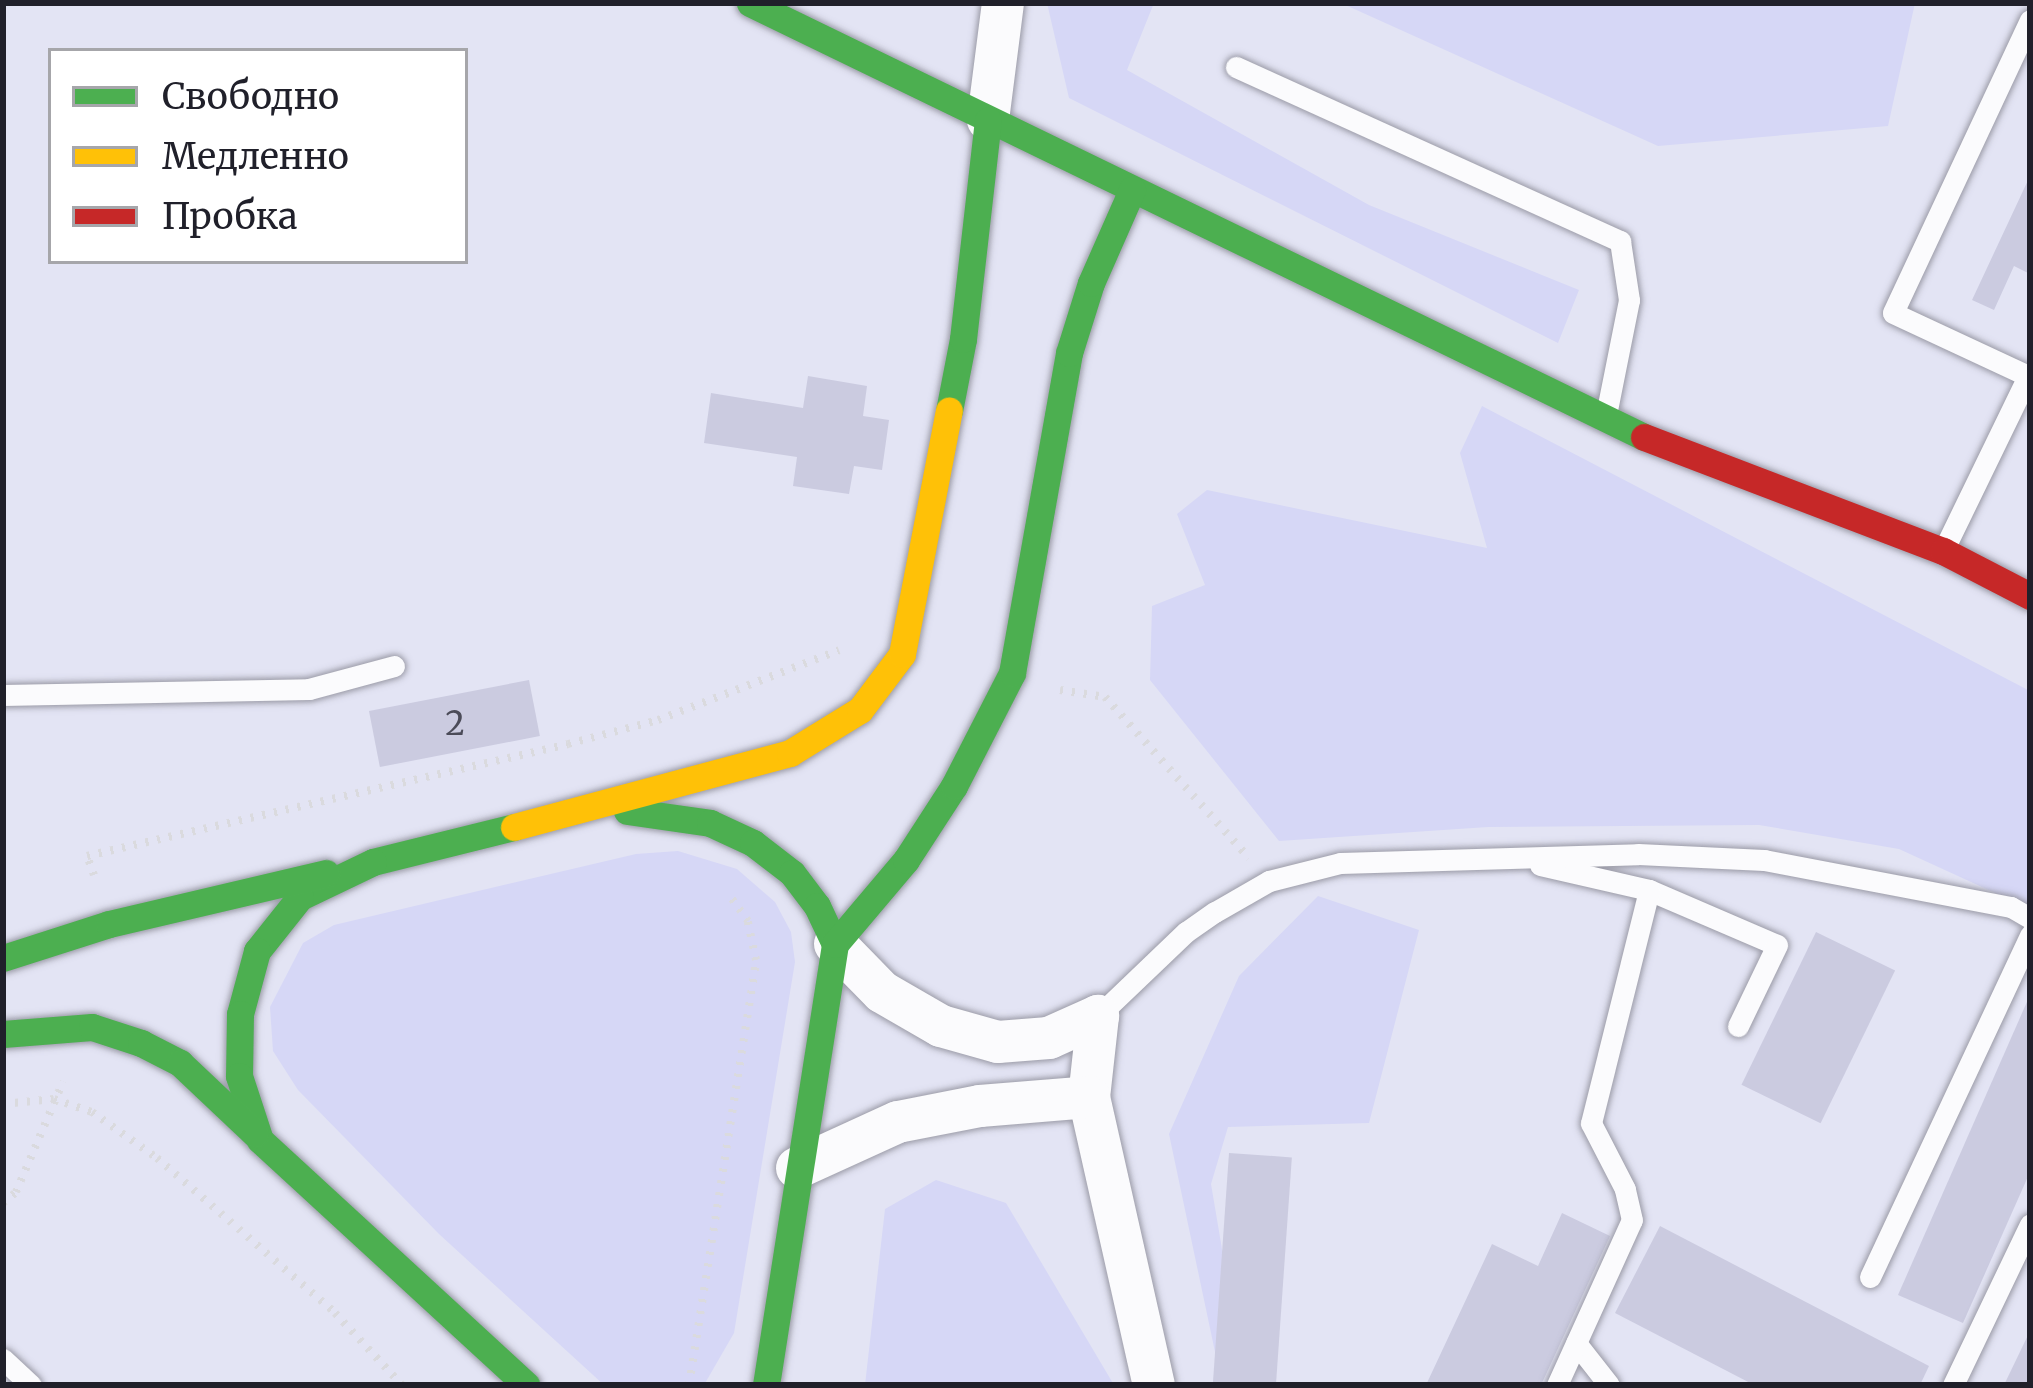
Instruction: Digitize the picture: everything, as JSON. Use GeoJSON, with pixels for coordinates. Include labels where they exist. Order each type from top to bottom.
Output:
{"type":"FeatureCollection","features":[{"type":"Feature","properties":{"kind":"main road"},"geometry":{"type":"LineString","coordinates":[[751,3],[1605,422],[1943,551],[2030,596]]}},
{"type":"Feature","properties":{"kind":"main road"},"geometry":{"type":"LineString","coordinates":[[3,958],[109,924],[373,862],[790,753],[860,710],[897,661],[963,339],[988,120]]}},
{"type":"Feature","properties":{"kind":"main road"},"geometry":{"type":"LineString","coordinates":[[766,1385],[835,944],[907,860],[954,786],[1012,673],[1070,353],[1091,284],[1132,190]]}},
{"type":"Feature","properties":{"kind":"main road"},"geometry":{"type":"LineString","coordinates":[[583,809],[658,813],[710,823],[753,843],[792,873],[817,906],[835,944]]}},
{"type":"Feature","properties":{"kind":"main road"},"geometry":{"type":"LineString","coordinates":[[260,1139],[239,1076],[240,1014],[257,951],[300,897],[373,862]]}},
{"type":"Feature","properties":{"kind":"main road"},"geometry":{"type":"LineString","coordinates":[[3,1034],[92,1027],[141,1042],[180,1064],[526,1385]]}},
{"type":"Feature","properties":{"kind":"street"},"geometry":{"type":"LineString","coordinates":[[988,120],[1003,3]]}},
{"type":"Feature","properties":{"kind":"street"},"geometry":{"type":"LineString","coordinates":[[835,944],[882,992],[941,1027],[998,1042],[1049,1038],[1098,1016]]}},
{"type":"Feature","properties":{"kind":"street"},"geometry":{"type":"LineString","coordinates":[[1098,1016],[1089,1097],[1154,1385]]}},
{"type":"Feature","properties":{"kind":"street"},"geometry":{"type":"LineString","coordinates":[[797,1168],[898,1122],[980,1106],[1089,1097]]}},
{"type":"Feature","properties":{"kind":"lane"},"geometry":{"type":"LineString","coordinates":[[1943,551],[2029,376],[1893,313],[2030,20]]}},
{"type":"Feature","properties":{"kind":"lane"},"geometry":{"type":"LineString","coordinates":[[1236,67],[1620,241],[1629,300],[1605,422]]}},
{"type":"Feature","properties":{"kind":"lane"},"geometry":{"type":"LineString","coordinates":[[3,695],[309,689],[394,667]]}},
{"type":"Feature","properties":{"kind":"lane"},"geometry":{"type":"LineString","coordinates":[[1098,1016],[1186,932],[1269,881],[1340,863],[1639,854],[1764,860],[2011,907],[2030,918]]}},
{"type":"Feature","properties":{"kind":"lane"},"geometry":{"type":"LineString","coordinates":[[1510,858],[1649,890],[1777,945],[1738,1026]]}},
{"type":"Feature","properties":{"kind":"lane"},"geometry":{"type":"LineString","coordinates":[[1557,1385],[1632,1220],[1625,1189],[1591,1123],[1649,890]]}},
{"type":"Feature","properties":{"kind":"lane"},"geometry":{"type":"LineString","coordinates":[[1870,1277],[2030,935]]}},
{"type":"Feature","properties":{"kind":"lane"},"geometry":{"type":"LineString","coordinates":[[1953,1385],[2030,1224]]}},
{"type":"Feature","properties":{"kind":"lane"},"geometry":{"type":"LineString","coordinates":[[1576,1343],[1610,1385]]}},
{"type":"Feature","properties":{"kind":"lane"},"geometry":{"type":"LineString","coordinates":[[3,1359],[31,1385]]}},
{"type":"Feature","properties":{"kind":"path"},"geometry":{"type":"LineString","coordinates":[[689,1385],[756,960],[748,921],[726,889]]}},
{"type":"Feature","properties":{"kind":"path"},"geometry":{"type":"LineString","coordinates":[[3,1104],[54,1099],[92,1112],[157,1158],[335,1312],[402,1385]]}},
{"type":"Feature","properties":{"kind":"shaded area"},"geometry":{"type":"Polygon","coordinates":[[[1047,3],[1154,3],[1127,70],[1369,205],[1579,290],[1558,343],[1069,98],[1047,3]]]}},
{"type":"Feature","properties":{"kind":"shaded area"},"geometry":{"type":"Polygon","coordinates":[[[1341,3],[1915,3],[1888,126],[1658,146],[1341,3]]]}},
{"type":"Feature","properties":{"kind":"shaded area"},"geometry":{"type":"Polygon","coordinates":[[[1482,406],[2030,691],[2030,909],[1899,849],[1759,825],[1488,827],[1279,841],[1150,680],[1152,606],[1205,585],[1177,514],[1207,490],[1487,548],[1460,453],[1482,406]]]}},
{"type":"Feature","properties":{"kind":"shaded area"},"geometry":{"type":"Polygon","coordinates":[[[678,851],[737,869],[775,902],[791,932],[795,962],[734,1333],[704,1385],[604,1385],[439,1234],[298,1090],[273,1051],[270,1007],[303,943],[334,925],[636,854],[678,851]]]}},
{"type":"Feature","properties":{"kind":"shaded area"},"geometry":{"type":"Polygon","coordinates":[[[1318,896],[1419,930],[1369,1123],[1228,1127],[1211,1184],[1245,1385],[1222,1385],[1169,1134],[1239,976],[1318,896]]]}},
{"type":"Feature","properties":{"kind":"shaded area"},"geometry":{"type":"Polygon","coordinates":[[[936,1180],[1006,1203],[1114,1385],[865,1385],[885,1209],[936,1180]]]}},
{"type":"Feature","properties":{"kind":"building"},"geometry":{"type":"Polygon","coordinates":[[[2030,176],[2030,274],[2014,266],[1994,310],[1972,300],[2030,176]]]}},
{"type":"Feature","properties":{"kind":"building"},"geometry":{"type":"Polygon","coordinates":[[[808,376],[867,386],[863,416],[889,420],[882,470],[854,466],[849,494],[793,486],[797,457],[704,443],[711,393],[803,408],[808,376]]]}},
{"type":"Feature","properties":{"kind":"building"},"geometry":{"type":"Polygon","coordinates":[[[529,680],[540,736],[380,767],[369,711],[529,680]]]}},
{"type":"Feature","properties":{"kind":"building"},"geometry":{"type":"Polygon","coordinates":[[[1816,932],[1895,971],[1821,1123],[1741,1085],[1816,932]]]}},
{"type":"Feature","properties":{"kind":"building"},"geometry":{"type":"Polygon","coordinates":[[[2030,995],[2030,1172],[1963,1323],[1898,1295],[2030,995]]]}},
{"type":"Feature","properties":{"kind":"building"},"geometry":{"type":"Polygon","coordinates":[[[1229,1153],[1292,1157],[1276,1385],[1213,1385],[1229,1153]]]}},
{"type":"Feature","properties":{"kind":"building"},"geometry":{"type":"Polygon","coordinates":[[[1562,1213],[1610,1236],[1541,1385],[1426,1385],[1492,1244],[1538,1266],[1562,1213]]]}},
{"type":"Feature","properties":{"kind":"building"},"geometry":{"type":"Polygon","coordinates":[[[1660,1226],[1929,1366],[1920,1385],[1754,1385],[1615,1313],[1660,1226]]]}},
{"type":"Feature","properties":{"kind":"building"},"geometry":{"type":"Polygon","coordinates":[[[2030,1331],[2030,1385],[2004,1385],[2030,1331]]]}},
{"type":"Feature","properties":{"kind":"traffic: fast"},"geometry":{"type":"LineString","coordinates":[[750,3],[1644,437]]}},
{"type":"Feature","properties":{"kind":"traffic: fast"},"geometry":{"type":"LineString","coordinates":[[949,411],[963,339],[988,120]]}},
{"type":"Feature","properties":{"kind":"traffic: fast"},"geometry":{"type":"LineString","coordinates":[[766,1385],[835,944],[906,860],[954,786],[1012,673],[1069,353],[1091,283],[1132,190]]}},
{"type":"Feature","properties":{"kind":"traffic: fast"},"geometry":{"type":"LineString","coordinates":[[627,811],[710,823],[753,843],[792,873],[817,906],[835,944]]}},
{"type":"Feature","properties":{"kind":"traffic: fast"},"geometry":{"type":"LineString","coordinates":[[514,827],[373,862],[300,897],[257,951],[240,1014],[239,1076],[260,1140],[526,1385]]}},
{"type":"Feature","properties":{"kind":"traffic: fast"},"geometry":{"type":"LineString","coordinates":[[3,958],[109,924],[326,873]]}},
{"type":"Feature","properties":{"kind":"traffic: fast"},"geometry":{"type":"LineString","coordinates":[[3,1034],[92,1027],[141,1043],[180,1063],[255,1134]]}},
{"type":"Feature","properties":{"kind":"traffic: slow"},"geometry":{"type":"LineString","coordinates":[[514,827],[790,753],[860,710],[902,654],[949,411]]}},
{"type":"Feature","properties":{"kind":"traffic: jam"},"geometry":{"type":"LineString","coordinates":[[1644,437],[1943,551],[2030,596]]}}]}
